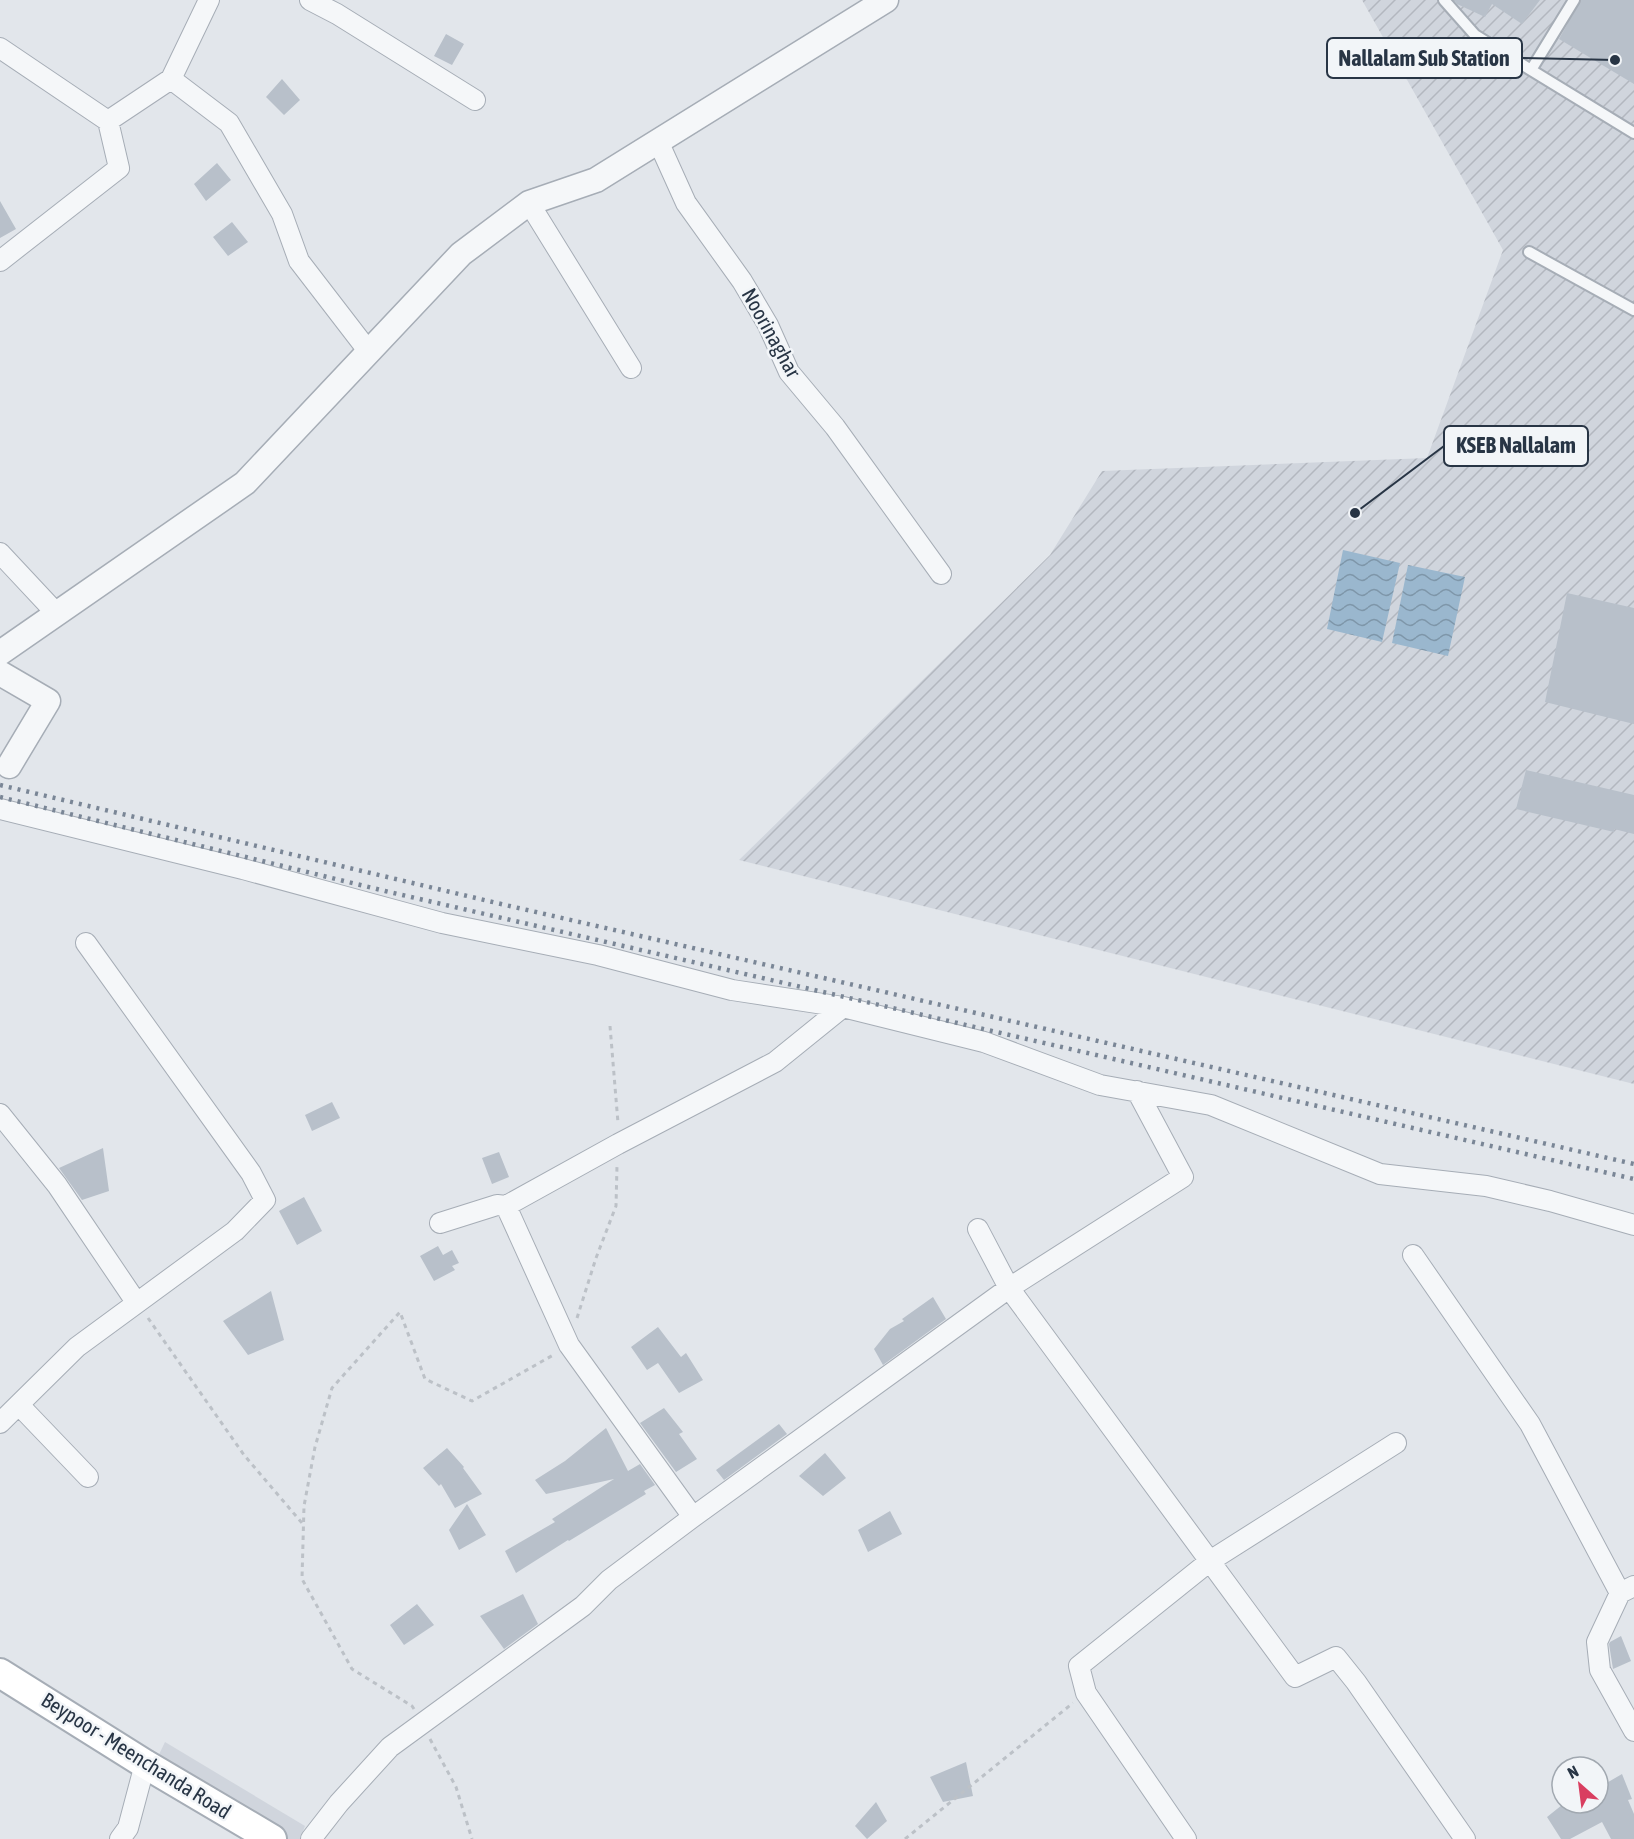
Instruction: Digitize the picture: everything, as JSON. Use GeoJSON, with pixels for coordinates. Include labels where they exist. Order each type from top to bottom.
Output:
{"type":"FeatureCollection","features":[{"type":"Feature","properties":{"kind":"main road","name":"Beypoor - Meenchanda Road"},"geometry":{"type":"LineString","coordinates":[[0,1673],[145,1764],[272,1839]]}},
{"type":"Feature","properties":{"kind":"street"},"geometry":{"type":"LineString","coordinates":[[108,122],[171,79],[209,0]]}},
{"type":"Feature","properties":{"kind":"street"},"geometry":{"type":"LineString","coordinates":[[309,0],[337,14],[475,100]]}},
{"type":"Feature","properties":{"kind":"street"},"geometry":{"type":"LineString","coordinates":[[0,653],[246,483],[461,254],[529,203],[596,180],[886,0]]}},
{"type":"Feature","properties":{"kind":"street"},"geometry":{"type":"LineString","coordinates":[[0,48],[108,122],[119,168],[0,261]]}},
{"type":"Feature","properties":{"kind":"street"},"geometry":{"type":"LineString","coordinates":[[171,79],[229,123],[282,214],[298,261],[369,352]]}},
{"type":"Feature","properties":{"kind":"street","name":"Noorinaghar"},"geometry":{"type":"LineString","coordinates":[[658,141],[686,203],[742,281],[768,325],[789,372],[835,427],[941,574]]}},
{"type":"Feature","properties":{"kind":"street"},"geometry":{"type":"LineString","coordinates":[[529,203],[631,368]]}},
{"type":"Feature","properties":{"kind":"street"},"geometry":{"type":"LineString","coordinates":[[0,553],[57,614]]}},
{"type":"Feature","properties":{"kind":"street"},"geometry":{"type":"LineString","coordinates":[[0,673],[48,701],[9,766]]}},
{"type":"Feature","properties":{"kind":"street"},"geometry":{"type":"LineString","coordinates":[[0,809],[243,869],[442,923],[598,955],[732,990],[843,1007],[984,1042],[1100,1084],[1211,1105],[1380,1174],[1486,1186],[1550,1201],[1634,1225]]}},
{"type":"Feature","properties":{"kind":"street"},"geometry":{"type":"LineString","coordinates":[[0,1423],[77,1347],[236,1231],[265,1200],[251,1173],[86,943]]}},
{"type":"Feature","properties":{"kind":"street"},"geometry":{"type":"LineString","coordinates":[[440,1223],[496,1205],[506,1206],[618,1144],[775,1062],[843,1007]]}},
{"type":"Feature","properties":{"kind":"street"},"geometry":{"type":"LineString","coordinates":[[311,1839],[339,1803],[390,1747],[583,1606],[609,1580],[1010,1288],[1183,1177],[1137,1091]]}},
{"type":"Feature","properties":{"kind":"street"},"geometry":{"type":"LineString","coordinates":[[0,1114],[57,1185],[136,1302]]}},
{"type":"Feature","properties":{"kind":"street"},"geometry":{"type":"LineString","coordinates":[[506,1206],[569,1345],[693,1517]]}},
{"type":"Feature","properties":{"kind":"street"},"geometry":{"type":"LineString","coordinates":[[978,1229],[1010,1288],[1295,1677],[1336,1657],[1356,1682],[1465,1839]]}},
{"type":"Feature","properties":{"kind":"street"},"geometry":{"type":"LineString","coordinates":[[1413,1255],[1530,1424],[1627,1590],[1597,1642],[1600,1670],[1634,1731]]}},
{"type":"Feature","properties":{"kind":"street"},"geometry":{"type":"LineString","coordinates":[[19,1405],[88,1478]]}},
{"type":"Feature","properties":{"kind":"street"},"geometry":{"type":"LineString","coordinates":[[1186,1839],[1086,1693],[1079,1665],[1210,1560],[1396,1443]]}},
{"type":"Feature","properties":{"kind":"street"},"geometry":{"type":"LineString","coordinates":[[120,1839],[128,1828],[145,1764]]}},
{"type":"Feature","properties":{"kind":"lane"},"geometry":{"type":"LineString","coordinates":[[1444,0],[1475,35],[1634,133]]}},
{"type":"Feature","properties":{"kind":"lane"},"geometry":{"type":"LineString","coordinates":[[1531,70],[1574,0]]}},
{"type":"Feature","properties":{"kind":"lane"},"geometry":{"type":"LineString","coordinates":[[1529,252],[1634,310]]}},
{"type":"Feature","properties":{"kind":"path"},"geometry":{"type":"LineString","coordinates":[[472,1839],[456,1787],[412,1706],[352,1669],[303,1579],[304,1506],[315,1447],[332,1388],[400,1312],[425,1379],[472,1401],[569,1345],[596,1258],[616,1206],[619,1114],[610,1026]]}},
{"type":"Feature","properties":{"kind":"path"},"geometry":{"type":"LineString","coordinates":[[136,1302],[244,1455],[304,1525]]}},
{"type":"Feature","properties":{"kind":"path"},"geometry":{"type":"LineString","coordinates":[[905,1839],[1086,1693]]}},
{"type":"Feature","properties":{"kind":"shaded area"},"geometry":{"type":"Polygon","coordinates":[[[1362,0],[1634,0],[1634,1084],[739,860],[1050,555],[1102,471],[1427,458],[1503,250],[1362,0]]]}},
{"type":"Feature","properties":{"kind":"shaded area"},"geometry":{"type":"Polygon","coordinates":[[[165,1742],[305,1826],[300,1839],[284,1839],[154,1765],[165,1742]]]}},
{"type":"Feature","properties":{"kind":"water"},"geometry":{"type":"Polygon","coordinates":[[[1343,550],[1400,563],[1382,642],[1327,629],[1343,550]]]}},
{"type":"Feature","properties":{"kind":"water"},"geometry":{"type":"Polygon","coordinates":[[[1408,565],[1465,577],[1448,656],[1392,643],[1408,565]]]}},
{"type":"Feature","properties":{"kind":"building"},"geometry":{"type":"Polygon","coordinates":[[[1454,0],[1540,0],[1522,24],[1492,4],[1485,17],[1457,4],[1454,0]]]}},
{"type":"Feature","properties":{"kind":"building"},"geometry":{"type":"Polygon","coordinates":[[[1581,0],[1634,0],[1634,84],[1559,39],[1581,0]]]}},
{"type":"Feature","properties":{"kind":"building"},"geometry":{"type":"Polygon","coordinates":[[[446,34],[464,44],[452,65],[434,56],[446,34]]]}},
{"type":"Feature","properties":{"kind":"building"},"geometry":{"type":"Polygon","coordinates":[[[282,79],[300,100],[284,115],[266,97],[282,79]]]}},
{"type":"Feature","properties":{"kind":"building"},"geometry":{"type":"Polygon","coordinates":[[[217,163],[231,180],[206,201],[194,184],[217,163]]]}},
{"type":"Feature","properties":{"kind":"building"},"geometry":{"type":"Polygon","coordinates":[[[0,201],[16,229],[0,238],[0,201]]]}},
{"type":"Feature","properties":{"kind":"building"},"geometry":{"type":"Polygon","coordinates":[[[232,222],[248,242],[228,256],[213,237],[232,222]]]}},
{"type":"Feature","properties":{"kind":"building"},"geometry":{"type":"Polygon","coordinates":[[[1567,593],[1634,608],[1634,724],[1545,702],[1567,593]]]}},
{"type":"Feature","properties":{"kind":"building"},"geometry":{"type":"Polygon","coordinates":[[[1526,770],[1634,795],[1634,834],[1614,829],[1614,832],[1516,809],[1526,770]]]}},
{"type":"Feature","properties":{"kind":"building"},"geometry":{"type":"Polygon","coordinates":[[[332,1102],[340,1118],[312,1131],[305,1115],[332,1102]]]}},
{"type":"Feature","properties":{"kind":"building"},"geometry":{"type":"Polygon","coordinates":[[[103,1148],[109,1191],[82,1200],[59,1168],[103,1148]]]}},
{"type":"Feature","properties":{"kind":"building"},"geometry":{"type":"Polygon","coordinates":[[[499,1152],[509,1177],[492,1184],[482,1158],[499,1152]]]}},
{"type":"Feature","properties":{"kind":"building"},"geometry":{"type":"Polygon","coordinates":[[[304,1197],[322,1231],[297,1245],[279,1211],[304,1197]]]}},
{"type":"Feature","properties":{"kind":"building"},"geometry":{"type":"Polygon","coordinates":[[[438,1246],[443,1255],[452,1250],[459,1263],[452,1266],[455,1270],[434,1281],[420,1256],[438,1246]]]}},
{"type":"Feature","properties":{"kind":"building"},"geometry":{"type":"Polygon","coordinates":[[[271,1291],[284,1340],[248,1355],[223,1321],[271,1291]]]}},
{"type":"Feature","properties":{"kind":"building"},"geometry":{"type":"Polygon","coordinates":[[[933,1297],[946,1319],[883,1365],[874,1349],[890,1329],[904,1321],[902,1319],[933,1297]]]}},
{"type":"Feature","properties":{"kind":"building"},"geometry":{"type":"Polygon","coordinates":[[[658,1327],[681,1357],[686,1353],[703,1380],[679,1393],[658,1363],[647,1370],[631,1347],[658,1327]]]}},
{"type":"Feature","properties":{"kind":"building"},"geometry":{"type":"Polygon","coordinates":[[[664,1408],[683,1432],[679,1434],[697,1459],[676,1472],[640,1423],[664,1408]]]}},
{"type":"Feature","properties":{"kind":"building"},"geometry":{"type":"Polygon","coordinates":[[[779,1424],[787,1434],[724,1480],[716,1470],[779,1424]]]}},
{"type":"Feature","properties":{"kind":"building"},"geometry":{"type":"Polygon","coordinates":[[[606,1428],[628,1471],[640,1464],[655,1485],[644,1491],[646,1494],[516,1573],[505,1551],[555,1522],[552,1519],[614,1479],[546,1494],[535,1480],[565,1461],[606,1428]]]}},
{"type":"Feature","properties":{"kind":"building"},"geometry":{"type":"Polygon","coordinates":[[[447,1448],[464,1467],[482,1494],[455,1508],[441,1484],[439,1486],[423,1468],[447,1448]]]}},
{"type":"Feature","properties":{"kind":"building"},"geometry":{"type":"Polygon","coordinates":[[[825,1453],[846,1478],[823,1496],[799,1476],[825,1453]]]}},
{"type":"Feature","properties":{"kind":"building"},"geometry":{"type":"Polygon","coordinates":[[[467,1504],[486,1535],[459,1550],[449,1530],[467,1504]]]}},
{"type":"Feature","properties":{"kind":"building"},"geometry":{"type":"Polygon","coordinates":[[[890,1511],[902,1534],[868,1552],[858,1530],[890,1511]]]}},
{"type":"Feature","properties":{"kind":"building"},"geometry":{"type":"Polygon","coordinates":[[[523,1594],[538,1624],[504,1649],[480,1616],[523,1594]]]}},
{"type":"Feature","properties":{"kind":"building"},"geometry":{"type":"Polygon","coordinates":[[[417,1604],[434,1625],[404,1645],[390,1625],[417,1604]]]}},
{"type":"Feature","properties":{"kind":"building"},"geometry":{"type":"Polygon","coordinates":[[[1621,1636],[1631,1661],[1613,1669],[1609,1644],[1621,1636]]]}},
{"type":"Feature","properties":{"kind":"building"},"geometry":{"type":"Polygon","coordinates":[[[966,1762],[973,1796],[943,1802],[930,1777],[966,1762]]]}},
{"type":"Feature","properties":{"kind":"building"},"geometry":{"type":"Polygon","coordinates":[[[1622,1774],[1632,1799],[1628,1800],[1634,1814],[1634,1839],[1611,1839],[1602,1822],[1570,1839],[1561,1839],[1547,1817],[1550,1815],[1610,1815],[1610,1781],[1622,1774]]]}},
{"type":"Feature","properties":{"kind":"building"},"geometry":{"type":"Polygon","coordinates":[[[876,1802],[887,1821],[867,1839],[855,1826],[876,1802]]]}},
{"type":"Feature","properties":{"kind":"railway"},"geometry":{"type":"LineString","coordinates":[[0,785],[501,904],[1634,1164]]}},
{"type":"Feature","properties":{"kind":"railway"},"geometry":{"type":"LineString","coordinates":[[0,797],[385,891],[1634,1179]]}},
{"type":"Feature","properties":{"kind":"place","name":"Nallalam Sub Station"},"geometry":{"type":"Point","coordinates":[1615,60]}},
{"type":"Feature","properties":{"kind":"place","name":"KSEB Nallalam"},"geometry":{"type":"Point","coordinates":[1355,513]}}]}
